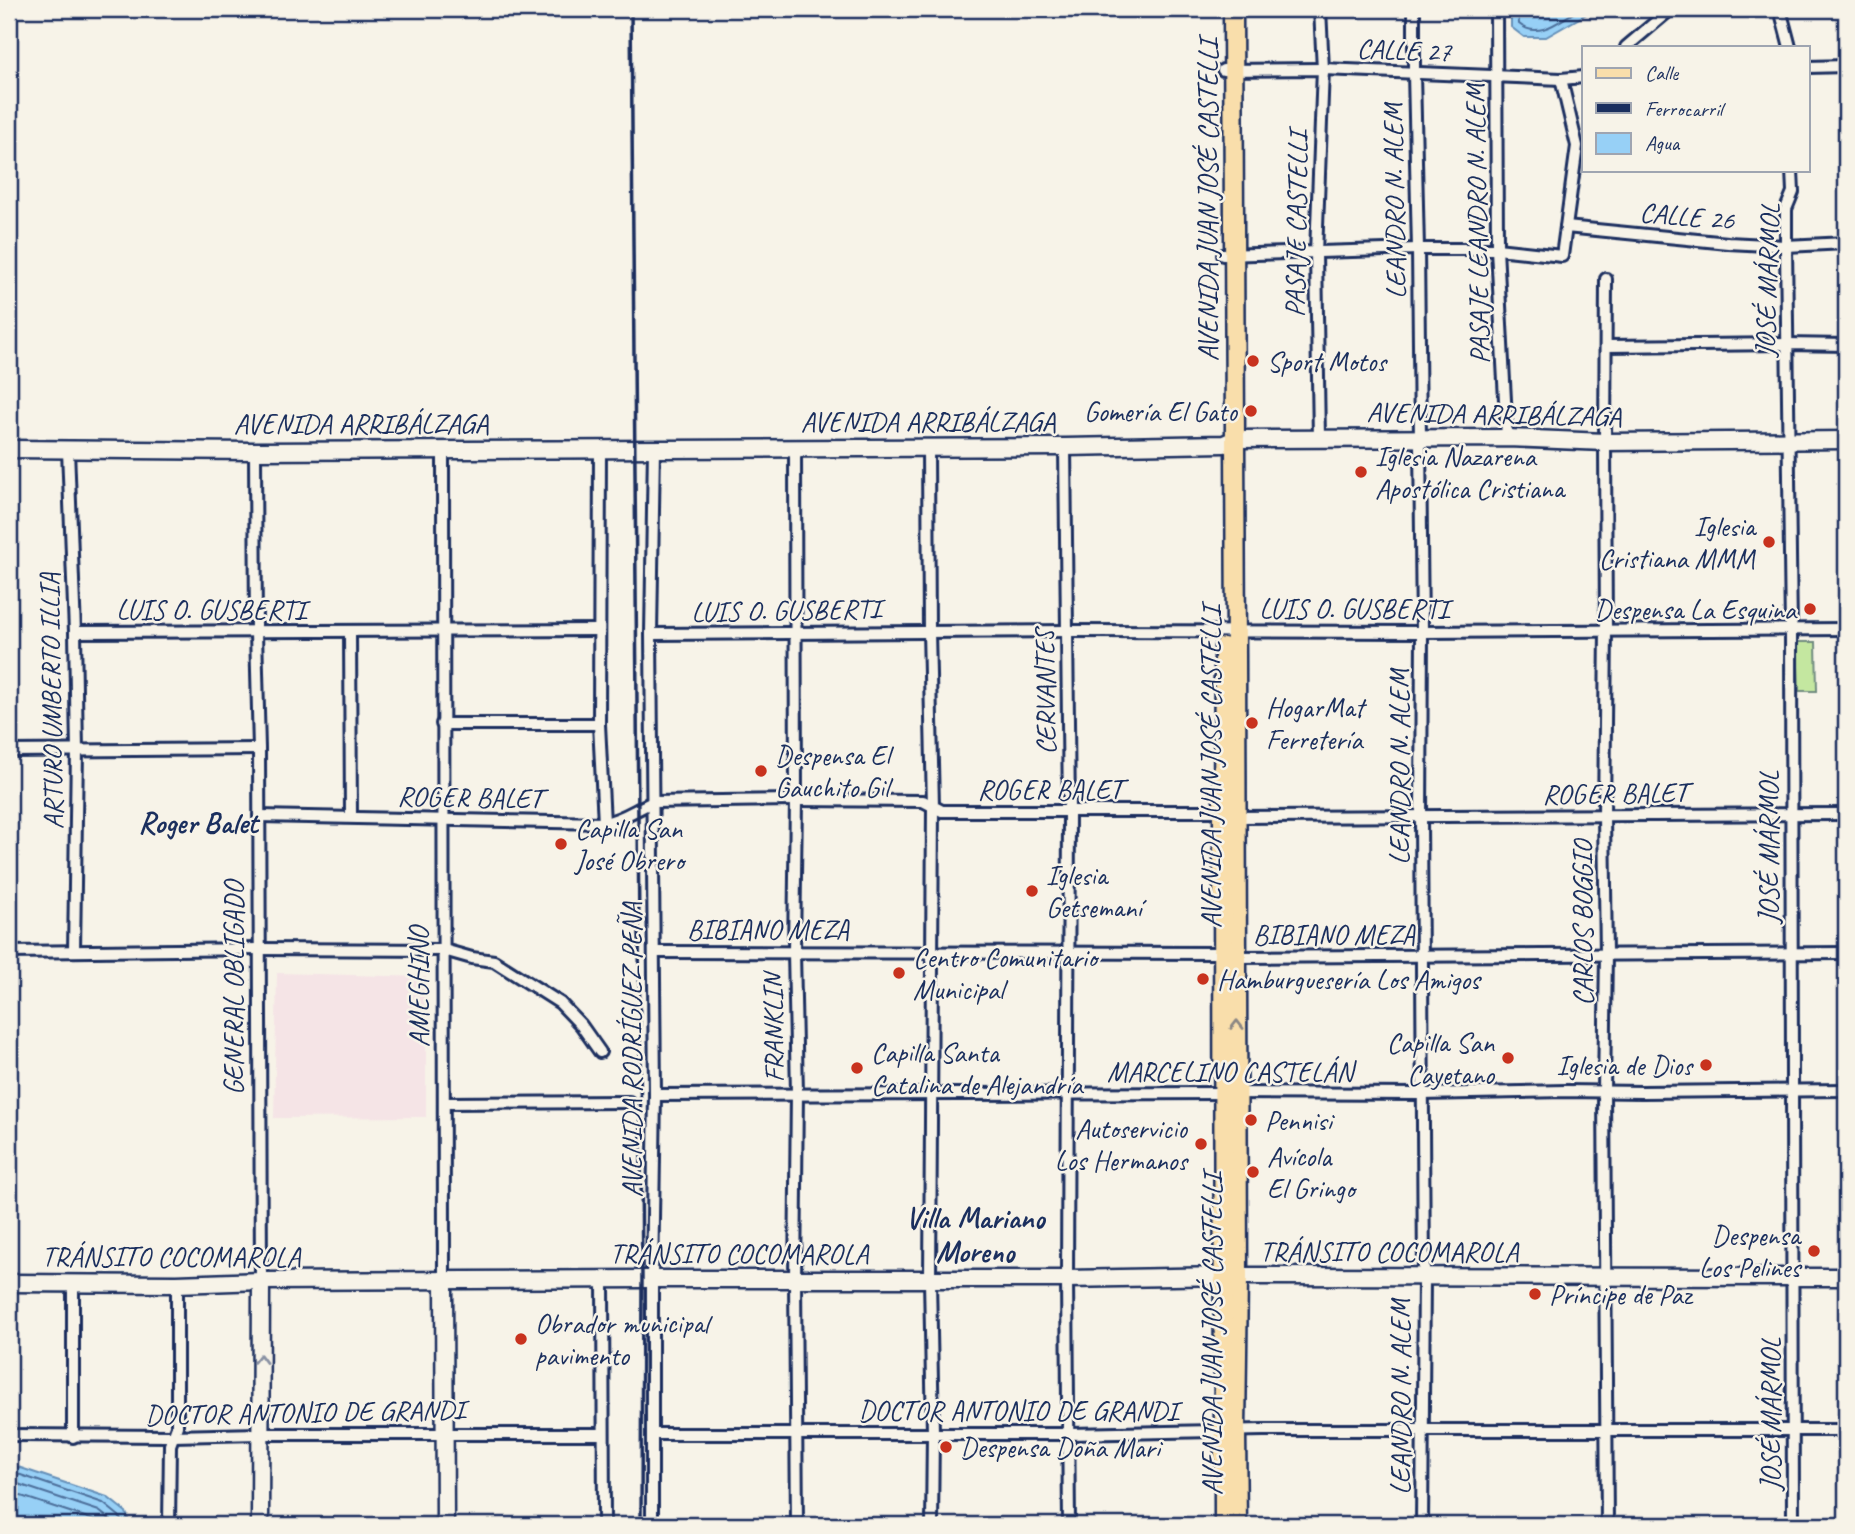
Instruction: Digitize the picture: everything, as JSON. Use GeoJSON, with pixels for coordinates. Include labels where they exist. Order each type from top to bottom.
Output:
{"type":"FeatureCollection","features":[{"type":"Feature","properties":{"kind":"main road","name":"AVENIDA JUAN JOSÉ CASTELLI"},"geometry":{"type":"LineString","coordinates":[[1223,9],[1228,70],[1231,1277],[1230,1432],[1224,1525]]}},
{"type":"Feature","properties":{"kind":"main road","name":"AVENIDA JUAN JOSÉ CASTELLI"},"geometry":{"type":"LineString","coordinates":[[1228,70],[1233,9]]}},
{"type":"Feature","properties":{"kind":"main road","name":"AVENIDA JUAN JOSÉ CASTELLI"},"geometry":{"type":"LineString","coordinates":[[1230,1432],[1237,1525]]}},
{"type":"Feature","properties":{"kind":"street","name":"PASAJE CASTELLI"},"geometry":{"type":"LineString","coordinates":[[1319,439],[1316,253],[1322,69],[1320,9]]}},
{"type":"Feature","properties":{"kind":"street","name":"LEANDRO N. ALEM"},"geometry":{"type":"LineString","coordinates":[[1414,9],[1421,438],[1421,1094],[1424,1278],[1422,1525]]}},
{"type":"Feature","properties":{"kind":"street","name":"PASAJE LEANDRO N. ALEM"},"geometry":{"type":"LineString","coordinates":[[1496,9],[1497,249],[1507,439]]}},
{"type":"Feature","properties":{"kind":"street"},"geometry":{"type":"LineString","coordinates":[[1627,46],[1671,9]]}},
{"type":"Feature","properties":{"kind":"street"},"geometry":{"type":"LineString","coordinates":[[1780,9],[1790,46]]}},
{"type":"Feature","properties":{"kind":"street"},"geometry":{"type":"LineString","coordinates":[[1810,66],[1846,66]]}},
{"type":"Feature","properties":{"kind":"street","name":"CALLE 27"},"geometry":{"type":"LineString","coordinates":[[1228,70],[1322,69],[1561,79],[1582,76]]}},
{"type":"Feature","properties":{"kind":"street"},"geometry":{"type":"LineString","coordinates":[[1228,256],[1418,249],[1497,249],[1562,256],[1577,146],[1561,79]]}},
{"type":"Feature","properties":{"kind":"street","name":"JOSÉ MÁRMOL"},"geometry":{"type":"LineString","coordinates":[[1792,172],[1793,192],[1786,209],[1786,344],[1791,629],[1793,1525]]}},
{"type":"Feature","properties":{"kind":"street","name":"CALLE 26"},"geometry":{"type":"LineString","coordinates":[[1566,227],[1728,243],[1786,246],[1846,243]]}},
{"type":"Feature","properties":{"kind":"street","name":"CARLOS BOGGIO"},"geometry":{"type":"LineString","coordinates":[[1606,279],[1604,1091],[1607,1525]]}},
{"type":"Feature","properties":{"kind":"street"},"geometry":{"type":"LineString","coordinates":[[1606,345],[1846,345]]}},
{"type":"Feature","properties":{"kind":"street","name":"AVENIDA ARRIBÁLZAGA"},"geometry":{"type":"LineString","coordinates":[[9,449],[255,451],[1065,447],[1421,438],[1605,442],[1846,440]]}},
{"type":"Feature","properties":{"kind":"street","name":"FRANKLIN"},"geometry":{"type":"LineString","coordinates":[[795,447],[797,1525]]}},
{"type":"Feature","properties":{"kind":"street"},"geometry":{"type":"LineString","coordinates":[[928,447],[933,806],[930,1280],[932,1525]]}},
{"type":"Feature","properties":{"kind":"street","name":"CERVANTES"},"geometry":{"type":"LineString","coordinates":[[1065,447],[1069,812],[1069,1525]]}},
{"type":"Feature","properties":{"kind":"street"},"geometry":{"type":"LineString","coordinates":[[600,448],[599,724],[604,822]]}},
{"type":"Feature","properties":{"kind":"street","name":"AVENIDA RODRÍGUEZ PEÑA"},"geometry":{"type":"LineString","coordinates":[[652,1525],[655,1095],[651,634],[654,448]]}},
{"type":"Feature","properties":{"kind":"street","name":"AMEGHINO"},"geometry":{"type":"LineString","coordinates":[[443,449],[445,1525]]}},
{"type":"Feature","properties":{"kind":"street","name":"ARTURO UMBERTO ILLIA"},"geometry":{"type":"LineString","coordinates":[[68,450],[77,751],[74,951]]}},
{"type":"Feature","properties":{"kind":"street","name":"GENERAL OBLIGADO"},"geometry":{"type":"LineString","coordinates":[[255,451],[259,749],[260,1525]]}},
{"type":"Feature","properties":{"kind":"street","name":"LUIS O. GUSBERTI"},"geometry":{"type":"LineString","coordinates":[[651,634],[1846,629]]}},
{"type":"Feature","properties":{"kind":"street","name":"LUIS O. GUSBERTI"},"geometry":{"type":"LineString","coordinates":[[75,632],[599,630]]}},
{"type":"Feature","properties":{"kind":"street"},"geometry":{"type":"LineString","coordinates":[[350,632],[351,817]]}},
{"type":"Feature","properties":{"kind":"street"},"geometry":{"type":"LineString","coordinates":[[442,724],[599,724]]}},
{"type":"Feature","properties":{"kind":"street"},"geometry":{"type":"LineString","coordinates":[[9,751],[259,749]]}},
{"type":"Feature","properties":{"kind":"street","name":"ROGER BALET"},"geometry":{"type":"LineString","coordinates":[[259,816],[604,822],[619,820],[653,802],[796,800],[923,801],[942,811],[1421,817],[1846,814]]}},
{"type":"Feature","properties":{"kind":"street"},"geometry":{"type":"LineString","coordinates":[[9,952],[444,950],[494,961],[560,1003],[581,1025],[600,1052]]}},
{"type":"Feature","properties":{"kind":"street","name":"BIBIANO MEZA"},"geometry":{"type":"LineString","coordinates":[[654,952],[1069,952],[1421,957],[1846,953]]}},
{"type":"Feature","properties":{"kind":"street","name":"MARCELINO CASTELÁN"},"geometry":{"type":"LineString","coordinates":[[655,1095],[1421,1094],[1846,1090]]}},
{"type":"Feature","properties":{"kind":"street"},"geometry":{"type":"LineString","coordinates":[[444,1103],[629,1102]]}},
{"type":"Feature","properties":{"kind":"street","name":"TRÁNSITO COCOMAROLA"},"geometry":{"type":"LineString","coordinates":[[9,1283],[1846,1277]]}},
{"type":"Feature","properties":{"kind":"street"},"geometry":{"type":"LineString","coordinates":[[603,1279],[604,1525]]}},
{"type":"Feature","properties":{"kind":"street"},"geometry":{"type":"LineString","coordinates":[[73,1283],[74,1437]]}},
{"type":"Feature","properties":{"kind":"street"},"geometry":{"type":"LineString","coordinates":[[169,1525],[170,1445],[177,1426],[177,1283]]}},
{"type":"Feature","properties":{"kind":"street","name":"DOCTOR ANTONIO DE GRANDI"},"geometry":{"type":"LineString","coordinates":[[652,1434],[1846,1430]]}},
{"type":"Feature","properties":{"kind":"street","name":"DOCTOR ANTONIO DE GRANDI"},"geometry":{"type":"LineString","coordinates":[[9,1435],[173,1437],[259,1434],[603,1434]]}},
{"type":"Feature","properties":{"kind":"shaded area"},"geometry":{"type":"Polygon","coordinates":[[[277,973],[426,977],[426,1117],[274,1118],[277,973]]]}},
{"type":"Feature","properties":{"kind":"green space"},"geometry":{"type":"Polygon","coordinates":[[[1797,642],[1816,642],[1817,691],[1799,691],[1797,642]]]}},
{"type":"Feature","properties":{"kind":"water"},"geometry":{"type":"Polygon","coordinates":[[[1511,9],[1595,9],[1546,37],[1524,37],[1511,27],[1511,9]]]}},
{"type":"Feature","properties":{"kind":"water"},"geometry":{"type":"Polygon","coordinates":[[[9,1464],[107,1497],[126,1512],[130,1525],[9,1525],[9,1464]]]}},
{"type":"Feature","properties":{"kind":"railway"},"geometry":{"type":"LineString","coordinates":[[631,9],[642,1279],[641,1525]]}},
{"type":"Feature","properties":{"kind":"place","name":"Sport Motos"},"geometry":{"type":"Point","coordinates":[1253,361]}},
{"type":"Feature","properties":{"kind":"place","name":"Gomería El Gato"},"geometry":{"type":"Point","coordinates":[1251,411]}},
{"type":"Feature","properties":{"kind":"place","name":"Iglesia Nazarena Apostólica Cristiana"},"geometry":{"type":"Point","coordinates":[1361,472]}},
{"type":"Feature","properties":{"kind":"place","name":"Iglesia Cristiana MMM"},"geometry":{"type":"Point","coordinates":[1769,542]}},
{"type":"Feature","properties":{"kind":"place","name":"Despensa La Esquina"},"geometry":{"type":"Point","coordinates":[1810,609]}},
{"type":"Feature","properties":{"kind":"place","name":"HogarMat Ferretería"},"geometry":{"type":"Point","coordinates":[1252,723]}},
{"type":"Feature","properties":{"kind":"place","name":"Despensa El Gauchito Gil"},"geometry":{"type":"Point","coordinates":[761,771]}},
{"type":"Feature","properties":{"kind":"place","name":"Capilla San José Obrero"},"geometry":{"type":"Point","coordinates":[561,844]}},
{"type":"Feature","properties":{"kind":"place","name":"Iglesia Getsemaní"},"geometry":{"type":"Point","coordinates":[1032,891]}},
{"type":"Feature","properties":{"kind":"place","name":"Centro Comunitario Municipal"},"geometry":{"type":"Point","coordinates":[899,973]}},
{"type":"Feature","properties":{"kind":"place","name":"Hamburguesería Los Amigos"},"geometry":{"type":"Point","coordinates":[1203,979]}},
{"type":"Feature","properties":{"kind":"place","name":"Capilla San Cayetano"},"geometry":{"type":"Point","coordinates":[1508,1058]}},
{"type":"Feature","properties":{"kind":"place","name":"Iglesia de Dios"},"geometry":{"type":"Point","coordinates":[1706,1065]}},
{"type":"Feature","properties":{"kind":"place","name":"Capilla Santa Catalina de Alejandría"},"geometry":{"type":"Point","coordinates":[857,1068]}},
{"type":"Feature","properties":{"kind":"place","name":"Pennisi"},"geometry":{"type":"Point","coordinates":[1251,1120]}},
{"type":"Feature","properties":{"kind":"place","name":"Autoservicio Los Hermanos"},"geometry":{"type":"Point","coordinates":[1201,1144]}},
{"type":"Feature","properties":{"kind":"place","name":"Avícola El Gringo"},"geometry":{"type":"Point","coordinates":[1253,1172]}},
{"type":"Feature","properties":{"kind":"place","name":"Despensa Los Pelines"},"geometry":{"type":"Point","coordinates":[1814,1251]}},
{"type":"Feature","properties":{"kind":"place","name":"Príncipe de Paz"},"geometry":{"type":"Point","coordinates":[1535,1294]}},
{"type":"Feature","properties":{"kind":"place","name":"Obrador municipal pavimento"},"geometry":{"type":"Point","coordinates":[521,1339]}},
{"type":"Feature","properties":{"kind":"place","name":"Despensa Doña Mari"},"geometry":{"type":"Point","coordinates":[946,1447]}},
{"type":"Feature","properties":{"kind":"district","name":"Roger Balet"},"geometry":{"type":"Point","coordinates":[198,823]}},
{"type":"Feature","properties":{"kind":"district","name":"Villa Mariano Moreno"},"geometry":{"type":"Point","coordinates":[975,1235]}}]}
